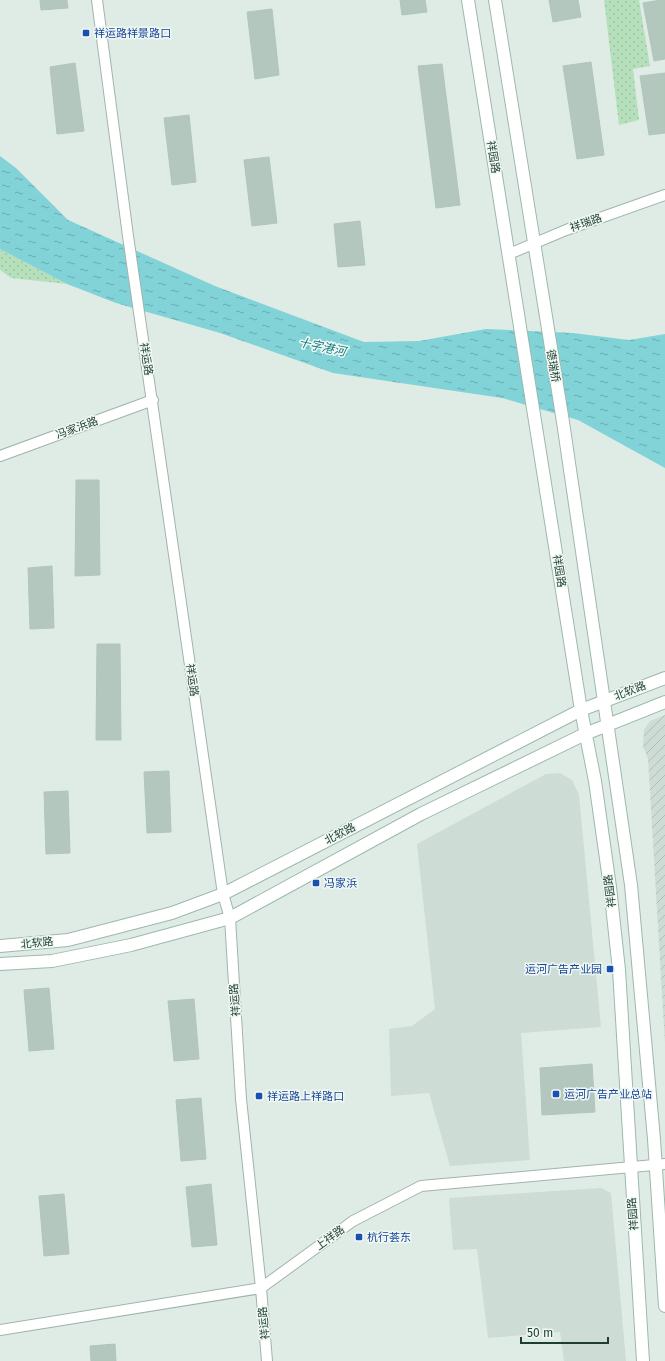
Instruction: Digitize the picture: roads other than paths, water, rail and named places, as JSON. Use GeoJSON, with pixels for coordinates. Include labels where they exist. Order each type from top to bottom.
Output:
{"type":"FeatureCollection","features":[{"type":"Feature","properties":{"kind":"main road","name":"祥园路"},"geometry":{"type":"LineString","coordinates":[[468,0],[581,710],[598,804],[610,887],[619,970],[630,1168],[644,1361]]}},
{"type":"Feature","properties":{"kind":"main road"},"geometry":{"type":"LineString","coordinates":[[494,0],[533,244]]}},
{"type":"Feature","properties":{"kind":"main road","name":"德瑞桥"},"geometry":{"type":"LineString","coordinates":[[533,244],[563,422]]}},
{"type":"Feature","properties":{"kind":"main road","name":"祥园路"},"geometry":{"type":"LineString","coordinates":[[563,422],[631,885],[660,1165],[665,1306]]}},
{"type":"Feature","properties":{"kind":"main road","name":"北软路"},"geometry":{"type":"LineString","coordinates":[[0,946],[68,940],[172,913],[223,894],[581,710],[665,678]]}},
{"type":"Feature","properties":{"kind":"main road","name":"北软路"},"geometry":{"type":"LineString","coordinates":[[0,964],[52,961],[131,945],[230,918],[421,814],[585,734],[665,702]]}},
{"type":"Feature","properties":{"kind":"street","name":"祥运路"},"geometry":{"type":"LineString","coordinates":[[97,0],[128,236],[153,400],[223,894],[230,918],[241,1099],[261,1288],[267,1361]]}},
{"type":"Feature","properties":{"kind":"street","name":"祥瑞路"},"geometry":{"type":"LineString","coordinates":[[509,254],[566,230],[665,195]]}},
{"type":"Feature","properties":{"kind":"street","name":"冯家浜路"},"geometry":{"type":"LineString","coordinates":[[0,456],[153,400]]}},
{"type":"Feature","properties":{"kind":"street","name":"上祥路"},"geometry":{"type":"LineString","coordinates":[[0,1330],[261,1288],[353,1221],[421,1186],[660,1165]]}},
{"type":"Feature","properties":{"kind":"water","name":"十字港河"},"geometry":{"type":"Polygon","coordinates":[[[0,156],[16,168],[68,220],[215,286],[364,342],[419,341],[486,329],[573,333],[629,340],[665,334],[665,468],[578,420],[502,398],[333,373],[220,333],[116,303],[67,284],[0,249],[0,156]]]}},
{"type":"Feature","properties":{"kind":"place","name":"祥运路祥景路口"},"geometry":{"type":"Point","coordinates":[86,33]}},
{"type":"Feature","properties":{"kind":"place","name":"冯家浜"},"geometry":{"type":"Point","coordinates":[316,883]}},
{"type":"Feature","properties":{"kind":"place","name":"运河广告产业园"},"geometry":{"type":"Point","coordinates":[610,969]}},
{"type":"Feature","properties":{"kind":"place","name":"运河广告产业总站"},"geometry":{"type":"Point","coordinates":[556,1094]}},
{"type":"Feature","properties":{"kind":"place","name":"祥运路上祥路口"},"geometry":{"type":"Point","coordinates":[259,1096]}},
{"type":"Feature","properties":{"kind":"place","name":"杭行荟东"},"geometry":{"type":"Point","coordinates":[359,1237]}}]}
